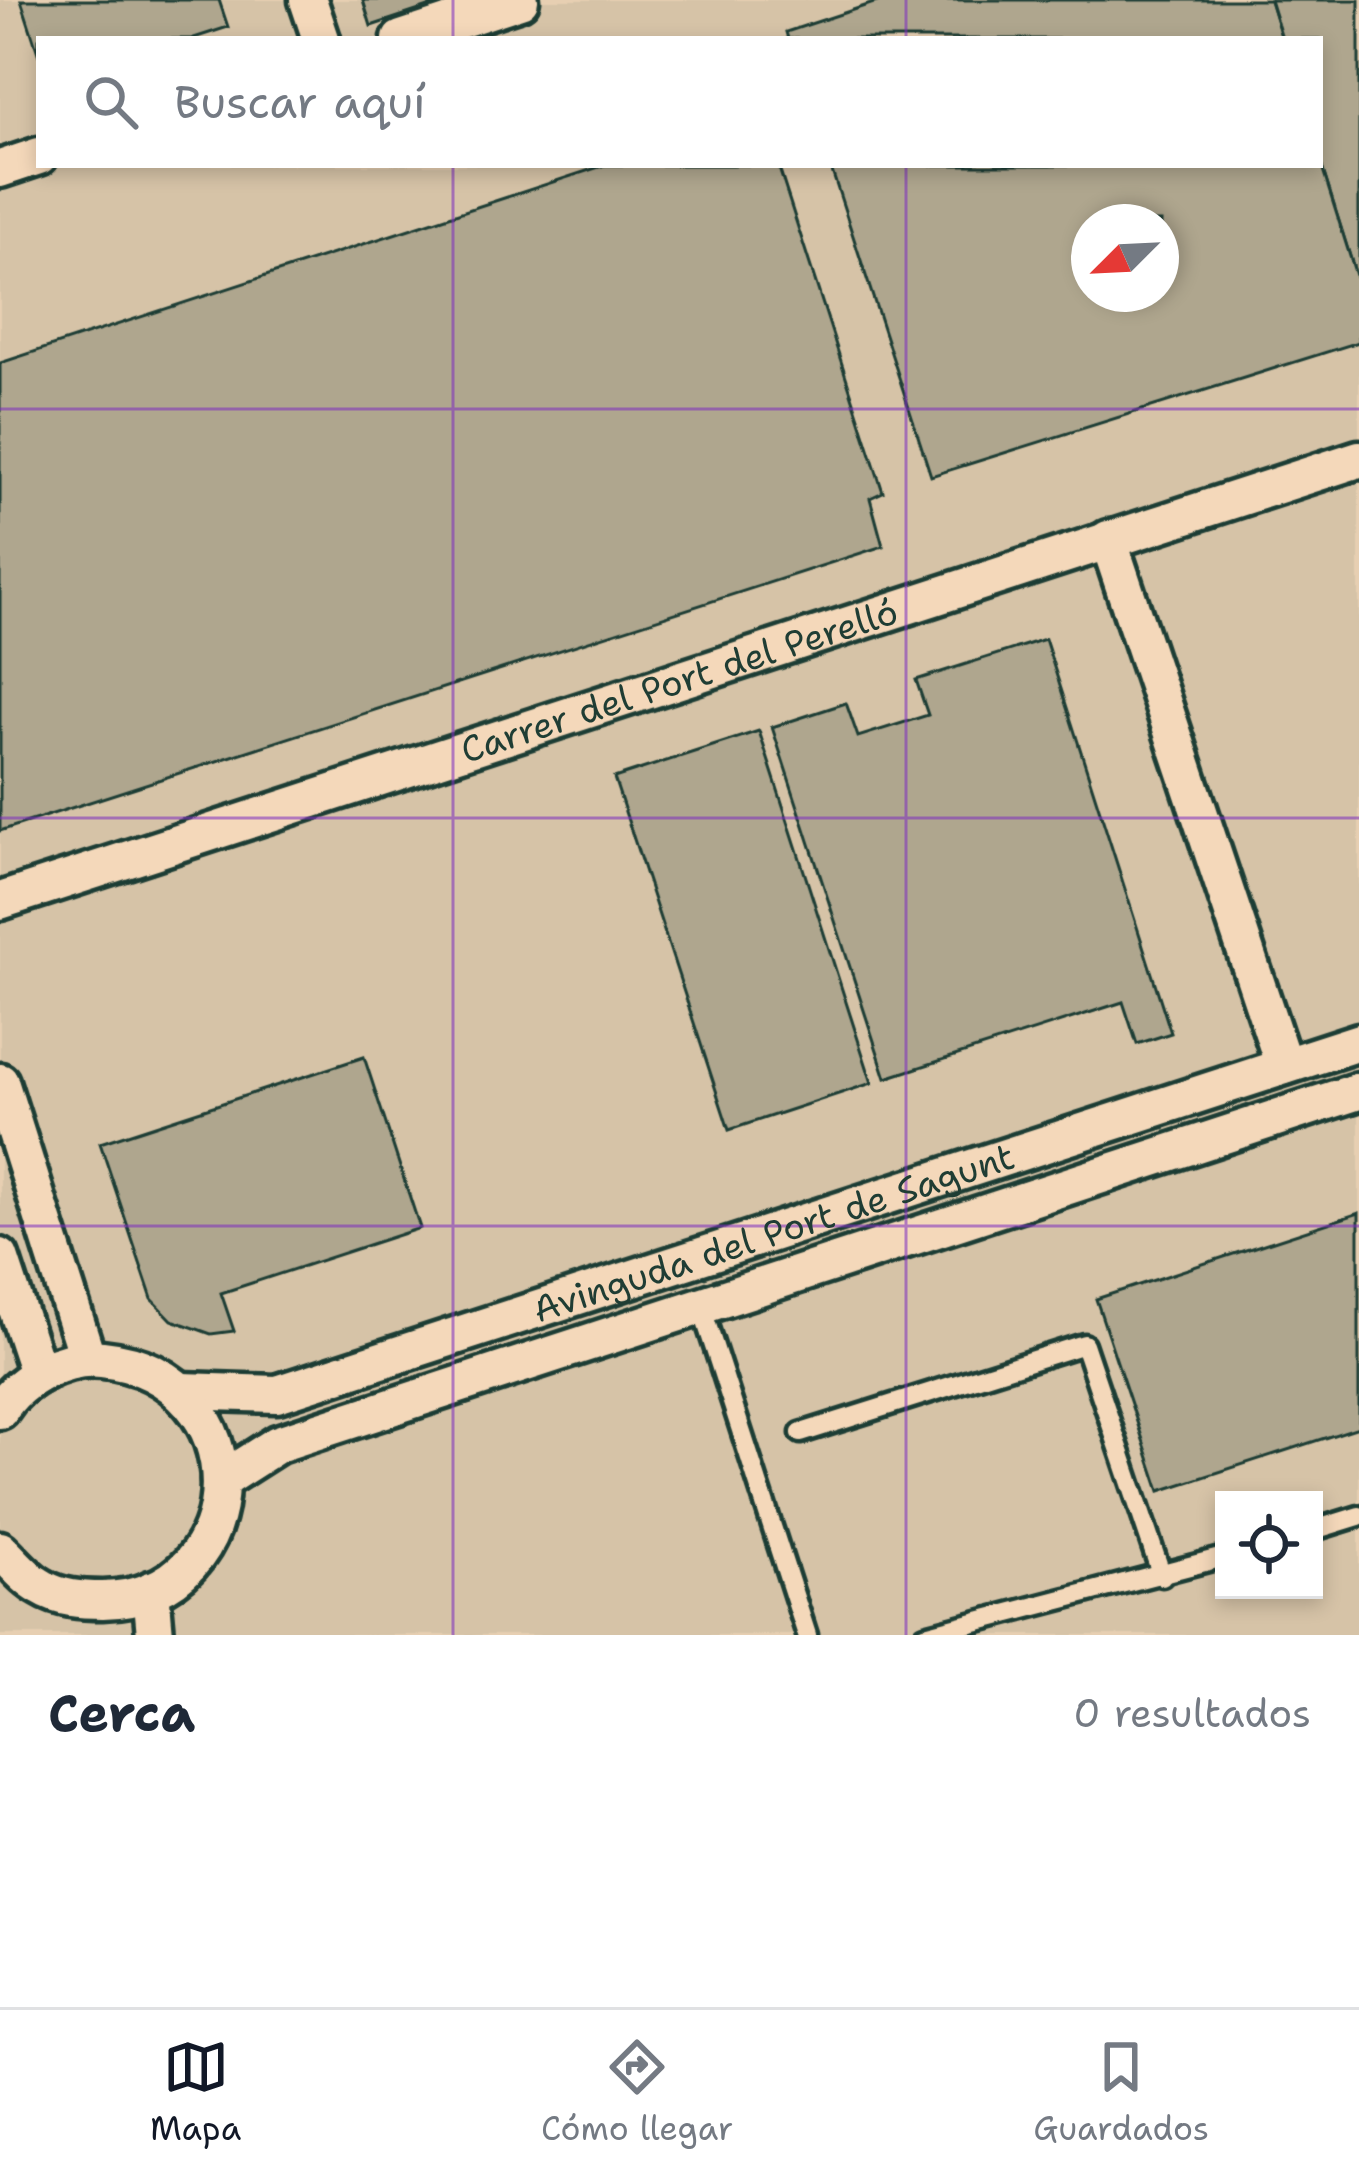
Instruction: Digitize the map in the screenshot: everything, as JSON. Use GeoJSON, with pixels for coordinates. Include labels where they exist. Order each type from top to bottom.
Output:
{"type":"FeatureCollection","features":[{"type":"Feature","properties":{"kind":"street"},"geometry":{"type":"LineString","coordinates":[[308,0],[320,36]]}},
{"type":"Feature","properties":{"kind":"street"},"geometry":{"type":"LineString","coordinates":[[410,36],[520,0]]}},
{"type":"Feature","properties":{"kind":"street"},"geometry":{"type":"LineString","coordinates":[[0,169],[36,157]]}},
{"type":"Feature","properties":{"kind":"street","name":"Carrer del Port del Perelló"},"geometry":{"type":"LineString","coordinates":[[0,901],[1359,459]]}},
{"type":"Feature","properties":{"kind":"street"},"geometry":{"type":"LineString","coordinates":[[1108,539],[1285,1066]]}},
{"type":"Feature","properties":{"kind":"street","name":"Avinguda del Port de Sagunt"},"geometry":{"type":"LineString","coordinates":[[181,1391],[277,1394],[1359,1042]]}},
{"type":"Feature","properties":{"kind":"street"},"geometry":{"type":"LineString","coordinates":[[0,1082],[87,1357]]}},
{"type":"Feature","properties":{"kind":"street","name":"Avinguda del Port de Sagunt"},"geometry":{"type":"LineString","coordinates":[[220,1481],[278,1444],[1359,1091]]}},
{"type":"Feature","properties":{"kind":"street"},"geometry":{"type":"LineString","coordinates":[[0,1257],[38,1373]]}},
{"type":"Feature","properties":{"kind":"street"},"geometry":{"type":"LineString","coordinates":[[0,1410],[38,1373],[87,1357],[135,1362],[161,1373],[200,1409],[219,1452],[220,1481],[220,1504],[201,1550],[166,1584],[128,1600],[76,1600],[40,1587],[0,1550]]}},
{"type":"Feature","properties":{"kind":"street"},"geometry":{"type":"LineString","coordinates":[[151,1590],[155,1635]]}},
{"type":"Feature","properties":{"kind":"lane"},"geometry":{"type":"LineString","coordinates":[[701,1306],[807,1635]]}},
{"type":"Feature","properties":{"kind":"lane"},"geometry":{"type":"LineString","coordinates":[[801,1433],[1084,1344],[1162,1576]]}},
{"type":"Feature","properties":{"kind":"lane"},"geometry":{"type":"LineString","coordinates":[[1323,1527],[1359,1516]]}},
{"type":"Feature","properties":{"kind":"lane"},"geometry":{"type":"LineString","coordinates":[[925,1635],[1215,1560]]}},
{"type":"Feature","properties":{"kind":"shaded area"},"geometry":{"type":"Polygon","coordinates":[[[0,0],[1359,0],[1359,1635],[0,1635],[0,0]]]}},
{"type":"Feature","properties":{"kind":"building"},"geometry":{"type":"Polygon","coordinates":[[[21,0],[219,0],[228,27],[200,36],[36,36],[36,47],[21,0]]]}},
{"type":"Feature","properties":{"kind":"building"},"geometry":{"type":"Polygon","coordinates":[[[363,0],[450,0],[371,26],[363,0]]]}},
{"type":"Feature","properties":{"kind":"building"},"geometry":{"type":"Polygon","coordinates":[[[883,0],[1270,0],[1281,36],[787,36],[786,32],[883,0]]]}},
{"type":"Feature","properties":{"kind":"building"},"geometry":{"type":"Polygon","coordinates":[[[1270,0],[1359,0],[1359,285],[1322,168],[1323,36],[1281,36],[1270,0]]]}},
{"type":"Feature","properties":{"kind":"building"},"geometry":{"type":"Polygon","coordinates":[[[596,168],[779,168],[883,492],[870,498],[883,546],[0,831],[0,363],[596,168]]]}},
{"type":"Feature","properties":{"kind":"building"},"geometry":{"type":"Polygon","coordinates":[[[831,168],[1322,168],[1359,285],[1359,342],[931,476],[831,168]]]}},
{"type":"Feature","properties":{"kind":"building"},"geometry":{"type":"Polygon","coordinates":[[[1045,639],[1171,1033],[1137,1044],[1123,1002],[886,1078],[772,727],[846,703],[858,737],[928,715],[916,680],[1045,639]]]}},
{"type":"Feature","properties":{"kind":"building"},"geometry":{"type":"Polygon","coordinates":[[[759,731],[872,1083],[729,1130],[614,778],[759,731]]]}},
{"type":"Feature","properties":{"kind":"building"},"geometry":{"type":"Polygon","coordinates":[[[364,1057],[420,1228],[221,1293],[234,1331],[211,1334],[172,1320],[152,1299],[100,1143],[364,1057]]]}},
{"type":"Feature","properties":{"kind":"building"},"geometry":{"type":"Polygon","coordinates":[[[1359,1213],[1359,1427],[1160,1491],[1096,1299],[1359,1213]]]}}]}
